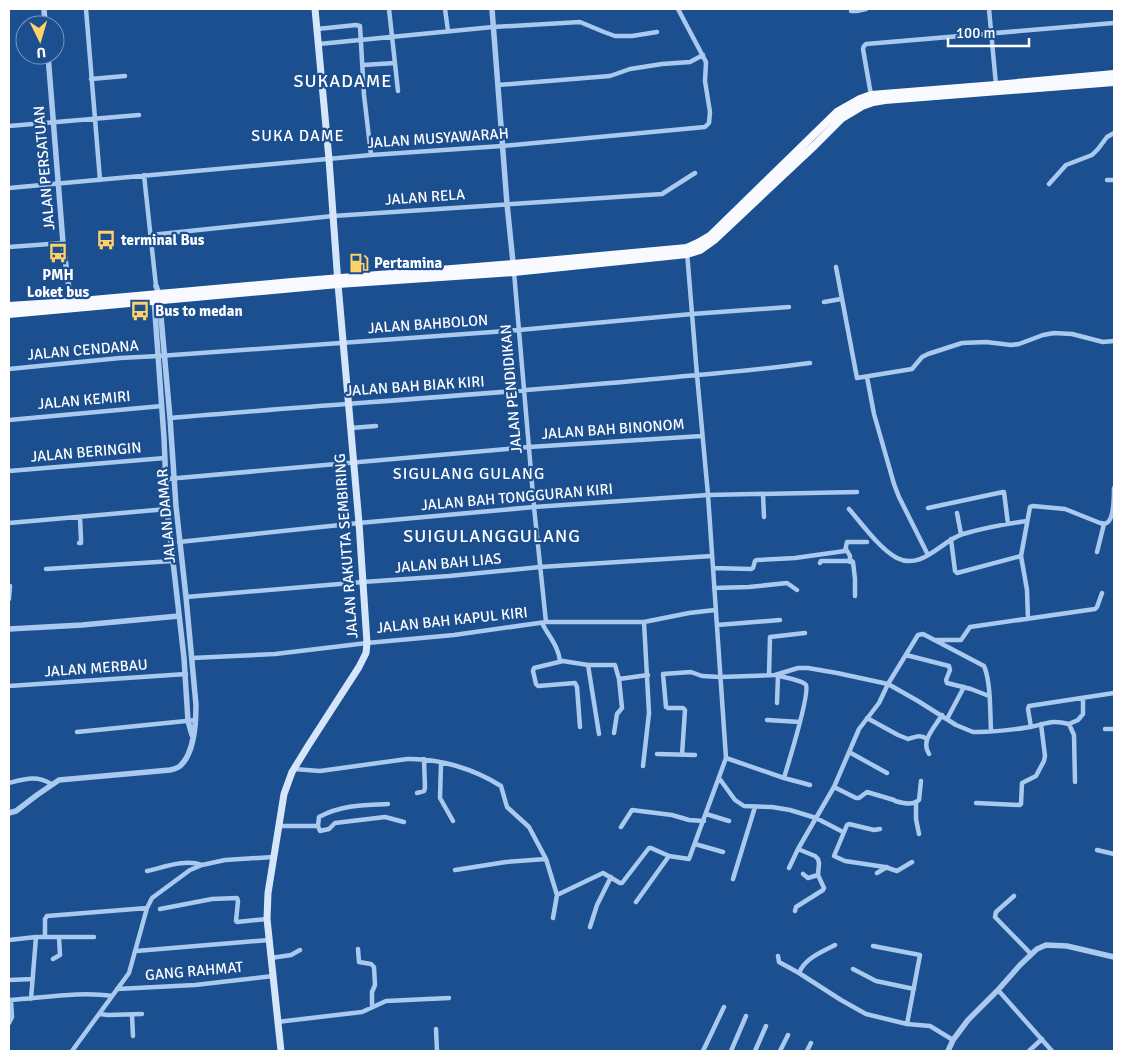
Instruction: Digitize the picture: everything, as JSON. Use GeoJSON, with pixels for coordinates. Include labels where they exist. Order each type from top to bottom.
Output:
{"type":"FeatureCollection","features":[{"type":"Feature","properties":{"kind":"highway"},"geometry":{"type":"LineString","coordinates":[[687,251],[710,236],[837,112],[860,99],[871,95],[1114,74]]}},
{"type":"Feature","properties":{"kind":"highway"},"geometry":{"type":"LineString","coordinates":[[9,314],[156,295],[513,268],[700,250],[714,240],[842,118],[862,106],[886,100],[1114,82]]}},
{"type":"Feature","properties":{"kind":"highway"},"geometry":{"type":"LineString","coordinates":[[9,306],[71,305]]}},
{"type":"Feature","properties":{"kind":"main road","name":"JALAN RAKUTTA SEMBIRING"},"geometry":{"type":"LineString","coordinates":[[281,1051],[267,919],[268,893],[284,794],[294,769],[359,667],[366,653],[367,642],[360,523],[315,9]]}},
{"type":"Feature","properties":{"kind":"street"},"geometry":{"type":"LineString","coordinates":[[86,9],[100,180]]}},
{"type":"Feature","properties":{"kind":"street"},"geometry":{"type":"LineString","coordinates":[[389,9],[398,91]]}},
{"type":"Feature","properties":{"kind":"street"},"geometry":{"type":"LineString","coordinates":[[446,9],[448,31]]}},
{"type":"Feature","properties":{"kind":"street","name":"JALAN PENDIDIKAN"},"geometry":{"type":"LineString","coordinates":[[492,9],[502,146],[544,623]]}},
{"type":"Feature","properties":{"kind":"street"},"geometry":{"type":"LineString","coordinates":[[498,85],[613,75],[628,69],[690,62],[702,55],[678,9]]}},
{"type":"Feature","properties":{"kind":"street"},"geometry":{"type":"LineString","coordinates":[[850,11],[866,9]]}},
{"type":"Feature","properties":{"kind":"street"},"geometry":{"type":"LineString","coordinates":[[990,9],[996,85]]}},
{"type":"Feature","properties":{"kind":"street"},"geometry":{"type":"LineString","coordinates":[[319,44],[494,27],[581,22],[614,36],[632,36],[657,32]]}},
{"type":"Feature","properties":{"kind":"street"},"geometry":{"type":"LineString","coordinates":[[871,95],[863,49],[866,44],[1114,23]]}},
{"type":"Feature","properties":{"kind":"street"},"geometry":{"type":"LineString","coordinates":[[317,29],[360,26],[370,155]]}},
{"type":"Feature","properties":{"kind":"street","name":"JALAN MUSYAWARAH"},"geometry":{"type":"LineString","coordinates":[[9,188],[370,155],[502,146],[700,128],[707,125],[710,112],[704,77],[706,64],[702,55]]}},
{"type":"Feature","properties":{"kind":"street"},"geometry":{"type":"LineString","coordinates":[[363,65],[394,63]]}},
{"type":"Feature","properties":{"kind":"street","name":"JALAN PERSATUAN"},"geometry":{"type":"LineString","coordinates":[[49,65],[63,243],[71,305]]}},
{"type":"Feature","properties":{"kind":"street"},"geometry":{"type":"LineString","coordinates":[[92,79],[124,76]]}},
{"type":"Feature","properties":{"kind":"street"},"geometry":{"type":"LineString","coordinates":[[9,126],[139,115]]}},
{"type":"Feature","properties":{"kind":"street"},"geometry":{"type":"LineString","coordinates":[[1049,184],[1066,165],[1092,155],[1107,137],[1114,133]]}},
{"type":"Feature","properties":{"kind":"street","name":"JALAN RELA"},"geometry":{"type":"LineString","coordinates":[[151,236],[333,216],[662,194],[695,173]]}},
{"type":"Feature","properties":{"kind":"street"},"geometry":{"type":"LineString","coordinates":[[144,176],[156,295]]}},
{"type":"Feature","properties":{"kind":"street"},"geometry":{"type":"LineString","coordinates":[[1107,180],[1114,180]]}},
{"type":"Feature","properties":{"kind":"street"},"geometry":{"type":"LineString","coordinates":[[9,247],[63,243]]}},
{"type":"Feature","properties":{"kind":"street"},"geometry":{"type":"LineString","coordinates":[[558,895],[603,873],[620,883],[623,882],[649,848],[669,856],[688,859],[704,821],[726,758],[708,495],[687,251]]}},
{"type":"Feature","properties":{"kind":"street"},"geometry":{"type":"LineString","coordinates":[[836,267],[856,378],[912,369],[922,357],[962,343],[986,342],[1011,345],[1054,333],[1072,334],[1103,342],[1114,341]]}},
{"type":"Feature","properties":{"kind":"street","name":"JALAN DAMAR"},"geometry":{"type":"LineString","coordinates":[[9,813],[16,811],[59,780],[170,770],[180,766],[189,754],[196,720],[192,658],[174,477],[162,406],[161,356],[156,295]]}},
{"type":"Feature","properties":{"kind":"street"},"geometry":{"type":"LineString","coordinates":[[824,302],[841,299]]}},
{"type":"Feature","properties":{"kind":"street","name":"JALAN BAHBOLON"},"geometry":{"type":"LineString","coordinates":[[161,356],[519,330],[788,307]]}},
{"type":"Feature","properties":{"kind":"street","name":"JALAN DAMAR"},"geometry":{"type":"LineString","coordinates":[[161,356],[170,418],[165,458],[167,509],[186,674],[188,721],[193,737]]}},
{"type":"Feature","properties":{"kind":"street","name":"JALAN CENDANA"},"geometry":{"type":"LineString","coordinates":[[9,369],[120,358],[161,356]]}},
{"type":"Feature","properties":{"kind":"street","name":"JALAN BAH BIAK KIRI"},"geometry":{"type":"LineString","coordinates":[[170,418],[751,371],[810,364]]}},
{"type":"Feature","properties":{"kind":"street"},"geometry":{"type":"LineString","coordinates":[[867,377],[874,414],[894,484],[928,555]]}},
{"type":"Feature","properties":{"kind":"street","name":"JALAN KEMIRI"},"geometry":{"type":"LineString","coordinates":[[9,420],[162,406]]}},
{"type":"Feature","properties":{"kind":"street"},"geometry":{"type":"LineString","coordinates":[[351,428],[376,426]]}},
{"type":"Feature","properties":{"kind":"street","name":"JALAN BAH BINONOM"},"geometry":{"type":"LineString","coordinates":[[167,479],[529,447],[702,436]]}},
{"type":"Feature","properties":{"kind":"street","name":"JALAN BERINGIN"},"geometry":{"type":"LineString","coordinates":[[9,471],[165,458]]}},
{"type":"Feature","properties":{"kind":"street"},"geometry":{"type":"LineString","coordinates":[[1028,619],[1027,590],[1021,556],[1030,507],[1065,509],[1104,524],[1110,521],[1112,515],[1114,488]]}},
{"type":"Feature","properties":{"kind":"street","name":"JALAN BAH TONGGURAN KIRI"},"geometry":{"type":"LineString","coordinates":[[180,542],[534,507],[708,495],[857,492]]}},
{"type":"Feature","properties":{"kind":"street"},"geometry":{"type":"LineString","coordinates":[[928,508],[1004,492],[1008,524]]}},
{"type":"Feature","properties":{"kind":"street"},"geometry":{"type":"LineString","coordinates":[[763,494],[764,517]]}},
{"type":"Feature","properties":{"kind":"street"},"geometry":{"type":"LineString","coordinates":[[9,523],[167,509]]}},
{"type":"Feature","properties":{"kind":"street"},"geometry":{"type":"LineString","coordinates":[[849,509],[888,552],[898,559],[908,561],[928,555],[961,534],[1027,521]]}},
{"type":"Feature","properties":{"kind":"street"},"geometry":{"type":"LineString","coordinates":[[957,513],[961,534]]}},
{"type":"Feature","properties":{"kind":"street"},"geometry":{"type":"LineString","coordinates":[[79,543],[82,540],[80,517]]}},
{"type":"Feature","properties":{"kind":"street"},"geometry":{"type":"LineString","coordinates":[[1097,552],[1104,524]]}},
{"type":"Feature","properties":{"kind":"street"},"geometry":{"type":"LineString","coordinates":[[951,539],[955,571],[957,572],[1021,556]]}},
{"type":"Feature","properties":{"kind":"street"},"geometry":{"type":"LineString","coordinates":[[850,562],[846,543],[867,542]]}},
{"type":"Feature","properties":{"kind":"street"},"geometry":{"type":"LineString","coordinates":[[713,568],[751,569],[758,560],[795,558],[846,550]]}},
{"type":"Feature","properties":{"kind":"street","name":"JALAN BAH LIAS"},"geometry":{"type":"LineString","coordinates":[[186,598],[540,567],[712,556]]}},
{"type":"Feature","properties":{"kind":"street"},"geometry":{"type":"LineString","coordinates":[[46,569],[173,561]]}},
{"type":"Feature","properties":{"kind":"street"},"geometry":{"type":"LineString","coordinates":[[820,563],[821,561],[852,561],[855,596]]}},
{"type":"Feature","properties":{"kind":"street"},"geometry":{"type":"LineString","coordinates":[[714,588],[787,583],[797,590]]}},
{"type":"Feature","properties":{"kind":"street"},"geometry":{"type":"LineString","coordinates":[[9,599],[10,586]]}},
{"type":"Feature","properties":{"kind":"street"},"geometry":{"type":"LineString","coordinates":[[935,640],[961,640],[970,627],[1095,609],[1102,593]]}},
{"type":"Feature","properties":{"kind":"street","name":"JALAN BAH KAPUL KIRI"},"geometry":{"type":"LineString","coordinates":[[192,658],[275,654],[367,642],[454,635],[544,623],[644,622],[715,610]]}},
{"type":"Feature","properties":{"kind":"street"},"geometry":{"type":"LineString","coordinates":[[9,629],[82,625],[179,616]]}},
{"type":"Feature","properties":{"kind":"street"},"geometry":{"type":"LineString","coordinates":[[716,625],[780,620]]}},
{"type":"Feature","properties":{"kind":"street"},"geometry":{"type":"LineString","coordinates":[[643,766],[649,716],[644,622]]}},
{"type":"Feature","properties":{"kind":"street"},"geometry":{"type":"LineString","coordinates":[[544,623],[546,632],[554,642],[559,653],[560,662]]}},
{"type":"Feature","properties":{"kind":"street"},"geometry":{"type":"LineString","coordinates":[[769,675],[770,637],[805,633]]}},
{"type":"Feature","properties":{"kind":"street"},"geometry":{"type":"LineString","coordinates":[[788,868],[834,787],[859,729],[879,704],[888,684],[918,635],[923,634],[984,666],[989,696],[991,732]]}},
{"type":"Feature","properties":{"kind":"street"},"geometry":{"type":"LineString","coordinates":[[906,655],[950,666],[946,680],[948,683],[989,696]]}},
{"type":"Feature","properties":{"kind":"street"},"geometry":{"type":"LineString","coordinates":[[580,727],[577,687],[575,683],[538,686],[536,684],[534,668],[560,662],[615,665],[619,679],[622,708],[617,714],[614,733]]}},
{"type":"Feature","properties":{"kind":"street"},"geometry":{"type":"LineString","coordinates":[[588,665],[598,734]]}},
{"type":"Feature","properties":{"kind":"street"},"geometry":{"type":"LineString","coordinates":[[776,675],[796,668],[808,668],[888,684],[973,732],[991,732],[1031,727],[1055,721],[1069,724],[1081,717],[1083,698]]}},
{"type":"Feature","properties":{"kind":"street"},"geometry":{"type":"LineString","coordinates":[[682,755],[685,710],[683,708],[666,707],[663,674],[691,672],[702,676],[720,677],[776,675],[803,682],[807,691],[784,778]]}},
{"type":"Feature","properties":{"kind":"street","name":"JALAN MERBAU"},"geometry":{"type":"LineString","coordinates":[[9,686],[186,674]]}},
{"type":"Feature","properties":{"kind":"street"},"geometry":{"type":"LineString","coordinates":[[619,679],[648,675]]}},
{"type":"Feature","properties":{"kind":"street"},"geometry":{"type":"LineString","coordinates":[[776,675],[777,702]]}},
{"type":"Feature","properties":{"kind":"street"},"geometry":{"type":"LineString","coordinates":[[929,754],[925,747],[927,739],[945,717],[964,687]]}},
{"type":"Feature","properties":{"kind":"street"},"geometry":{"type":"LineString","coordinates":[[1031,727],[1029,706],[1114,693]]}},
{"type":"Feature","properties":{"kind":"street"},"geometry":{"type":"LineString","coordinates":[[867,718],[908,739],[916,735],[927,739]]}},
{"type":"Feature","properties":{"kind":"street"},"geometry":{"type":"LineString","coordinates":[[77,732],[196,720]]}},
{"type":"Feature","properties":{"kind":"street"},"geometry":{"type":"LineString","coordinates":[[767,720],[800,722]]}},
{"type":"Feature","properties":{"kind":"street"},"geometry":{"type":"LineString","coordinates":[[976,802],[1022,804],[1022,783],[1036,776],[1045,758],[1041,724]]}},
{"type":"Feature","properties":{"kind":"street"},"geometry":{"type":"LineString","coordinates":[[1069,724],[1074,735],[1075,782]]}},
{"type":"Feature","properties":{"kind":"street"},"geometry":{"type":"LineString","coordinates":[[1105,729],[1114,729]]}},
{"type":"Feature","properties":{"kind":"street"},"geometry":{"type":"LineString","coordinates":[[849,752],[886,773]]}},
{"type":"Feature","properties":{"kind":"street"},"geometry":{"type":"LineString","coordinates":[[657,754],[695,756]]}},
{"type":"Feature","properties":{"kind":"street"},"geometry":{"type":"LineString","coordinates":[[726,758],[810,785]]}},
{"type":"Feature","properties":{"kind":"street"},"geometry":{"type":"LineString","coordinates":[[417,793],[424,791],[425,788],[424,759]]}},
{"type":"Feature","properties":{"kind":"street"},"geometry":{"type":"LineString","coordinates":[[294,769],[320,771],[398,760],[424,759],[460,767],[500,785],[507,807],[527,825],[546,859],[558,895],[553,918]]}},
{"type":"Feature","properties":{"kind":"street"},"geometry":{"type":"LineString","coordinates":[[441,763],[440,798],[453,821]]}},
{"type":"Feature","properties":{"kind":"street"},"geometry":{"type":"LineString","coordinates":[[9,782],[25,778],[40,778],[51,784]]}},
{"type":"Feature","properties":{"kind":"street"},"geometry":{"type":"LineString","coordinates":[[719,778],[736,802],[746,807],[755,806],[790,810],[816,818],[843,832]]}},
{"type":"Feature","properties":{"kind":"street"},"geometry":{"type":"LineString","coordinates":[[919,834],[916,819],[916,803],[919,800],[921,781]]}},
{"type":"Feature","properties":{"kind":"street"},"geometry":{"type":"LineString","coordinates":[[834,787],[857,798],[867,792],[902,803],[916,803]]}},
{"type":"Feature","properties":{"kind":"street"},"geometry":{"type":"LineString","coordinates":[[388,804],[354,806],[334,810],[319,818],[318,826],[320,831],[329,830],[335,823],[384,817],[404,822]]}},
{"type":"Feature","properties":{"kind":"street"},"geometry":{"type":"LineString","coordinates":[[733,879],[755,806]]}},
{"type":"Feature","properties":{"kind":"street"},"geometry":{"type":"LineString","coordinates":[[621,827],[632,810],[672,814],[689,820],[704,821]]}},
{"type":"Feature","properties":{"kind":"street"},"geometry":{"type":"LineString","coordinates":[[706,814],[729,821]]}},
{"type":"Feature","properties":{"kind":"street"},"geometry":{"type":"LineString","coordinates":[[880,829],[874,830],[847,825],[834,856],[845,861],[866,863],[898,871],[912,862]]}},
{"type":"Feature","properties":{"kind":"street"},"geometry":{"type":"LineString","coordinates":[[278,826],[318,826]]}},
{"type":"Feature","properties":{"kind":"street"},"geometry":{"type":"LineString","coordinates":[[695,844],[723,852]]}},
{"type":"Feature","properties":{"kind":"street"},"geometry":{"type":"LineString","coordinates":[[795,912],[796,907],[824,889],[818,875],[818,859],[798,849]]}},
{"type":"Feature","properties":{"kind":"street"},"geometry":{"type":"LineString","coordinates":[[1097,850],[1114,854]]}},
{"type":"Feature","properties":{"kind":"street"},"geometry":{"type":"LineString","coordinates":[[636,902],[669,856]]}},
{"type":"Feature","properties":{"kind":"street"},"geometry":{"type":"LineString","coordinates":[[72,1051],[129,973],[147,908],[152,898],[190,870],[202,865],[225,860],[274,857]]}},
{"type":"Feature","properties":{"kind":"street"},"geometry":{"type":"LineString","coordinates":[[455,870],[503,862],[546,859]]}},
{"type":"Feature","properties":{"kind":"street"},"geometry":{"type":"LineString","coordinates":[[147,872],[184,862],[194,862],[202,865]]}},
{"type":"Feature","properties":{"kind":"street"},"geometry":{"type":"LineString","coordinates":[[877,873],[887,867]]}},
{"type":"Feature","properties":{"kind":"street"},"geometry":{"type":"LineString","coordinates":[[803,874],[808,878],[818,875]]}},
{"type":"Feature","properties":{"kind":"street"},"geometry":{"type":"LineString","coordinates":[[590,927],[597,905],[611,877]]}},
{"type":"Feature","properties":{"kind":"street"},"geometry":{"type":"LineString","coordinates":[[1014,896],[996,912],[996,917],[1030,954]]}},
{"type":"Feature","properties":{"kind":"street"},"geometry":{"type":"LineString","coordinates":[[160,909],[212,899],[237,898],[237,922],[267,919]]}},
{"type":"Feature","properties":{"kind":"street"},"geometry":{"type":"LineString","coordinates":[[45,937],[45,919],[47,916],[147,908]]}},
{"type":"Feature","properties":{"kind":"street"},"geometry":{"type":"LineString","coordinates":[[31,999],[36,937]]}},
{"type":"Feature","properties":{"kind":"street"},"geometry":{"type":"LineString","coordinates":[[9,940],[36,937],[94,937]]}},
{"type":"Feature","properties":{"kind":"street"},"geometry":{"type":"LineString","coordinates":[[53,959],[60,955],[59,937]]}},
{"type":"Feature","properties":{"kind":"street"},"geometry":{"type":"LineString","coordinates":[[136,951],[269,940]]}},
{"type":"Feature","properties":{"kind":"street"},"geometry":{"type":"LineString","coordinates":[[799,973],[805,962],[835,944]]}},
{"type":"Feature","properties":{"kind":"street"},"geometry":{"type":"LineString","coordinates":[[873,946],[920,955],[907,1024]]}},
{"type":"Feature","properties":{"kind":"street"},"geometry":{"type":"LineString","coordinates":[[948,1051],[953,1040],[968,1020],[1030,954],[1041,947],[1067,946],[1114,957]]}},
{"type":"Feature","properties":{"kind":"street"},"geometry":{"type":"LineString","coordinates":[[358,949],[359,962],[372,964],[374,967],[375,985],[372,992],[372,1007]]}},
{"type":"Feature","properties":{"kind":"street"},"geometry":{"type":"LineString","coordinates":[[271,958],[290,955],[300,950]]}},
{"type":"Feature","properties":{"kind":"street"},"geometry":{"type":"LineString","coordinates":[[778,956],[779,962],[866,1014],[907,1024],[932,1026],[953,1040]]}},
{"type":"Feature","properties":{"kind":"street"},"geometry":{"type":"LineString","coordinates":[[853,969],[876,981],[914,989]]}},
{"type":"Feature","properties":{"kind":"street","name":"GANG RAHMAT"},"geometry":{"type":"LineString","coordinates":[[117,989],[195,985],[273,976]]}},
{"type":"Feature","properties":{"kind":"street"},"geometry":{"type":"LineString","coordinates":[[9,980],[33,979]]}},
{"type":"Feature","properties":{"kind":"street"},"geometry":{"type":"LineString","coordinates":[[998,990],[1052,1051]]}},
{"type":"Feature","properties":{"kind":"street"},"geometry":{"type":"LineString","coordinates":[[9,1023],[12,1018],[10,1000],[81,994],[112,996]]}},
{"type":"Feature","properties":{"kind":"street"},"geometry":{"type":"LineString","coordinates":[[277,1022],[362,1012],[386,1001],[449,998]]}},
{"type":"Feature","properties":{"kind":"street"},"geometry":{"type":"LineString","coordinates":[[703,1051],[724,1007]]}},
{"type":"Feature","properties":{"kind":"street"},"geometry":{"type":"LineString","coordinates":[[100,1014],[142,1014]]}},
{"type":"Feature","properties":{"kind":"street"},"geometry":{"type":"LineString","coordinates":[[132,1015],[133,1036]]}},
{"type":"Feature","properties":{"kind":"street"},"geometry":{"type":"LineString","coordinates":[[730,1051],[746,1016]]}},
{"type":"Feature","properties":{"kind":"street"},"geometry":{"type":"LineString","coordinates":[[755,1051],[766,1026]]}},
{"type":"Feature","properties":{"kind":"street"},"geometry":{"type":"LineString","coordinates":[[436,1029],[437,1051]]}},
{"type":"Feature","properties":{"kind":"street"},"geometry":{"type":"LineString","coordinates":[[780,1051],[788,1035]]}},
{"type":"Feature","properties":{"kind":"street"},"geometry":{"type":"LineString","coordinates":[[1029,1051],[1042,1040]]}},
{"type":"Feature","properties":{"kind":"street"},"geometry":{"type":"LineString","coordinates":[[807,1051],[811,1042]]}},
{"type":"Feature","properties":{"kind":"place","name":"terminal Bus"},"geometry":{"type":"Point","coordinates":[106,240]}},
{"type":"Feature","properties":{"kind":"place","name":"PMH Loket bus"},"geometry":{"type":"Point","coordinates":[58,253]}},
{"type":"Feature","properties":{"kind":"place","name":"Pertamina"},"geometry":{"type":"Point","coordinates":[359,263]}},
{"type":"Feature","properties":{"kind":"place","name":"Bus to medan"},"geometry":{"type":"Point","coordinates":[140,311]}},
{"type":"Feature","properties":{"kind":"district","name":"SUKADAME"},"geometry":{"type":"Point","coordinates":[343,81]}},
{"type":"Feature","properties":{"kind":"district","name":"SUKA DAME"},"geometry":{"type":"Point","coordinates":[298,136]}},
{"type":"Feature","properties":{"kind":"district","name":"SIGULANG GULANG"},"geometry":{"type":"Point","coordinates":[469,474]}},
{"type":"Feature","properties":{"kind":"district","name":"SUIGULANGGULANG"},"geometry":{"type":"Point","coordinates":[492,536]}}]}
